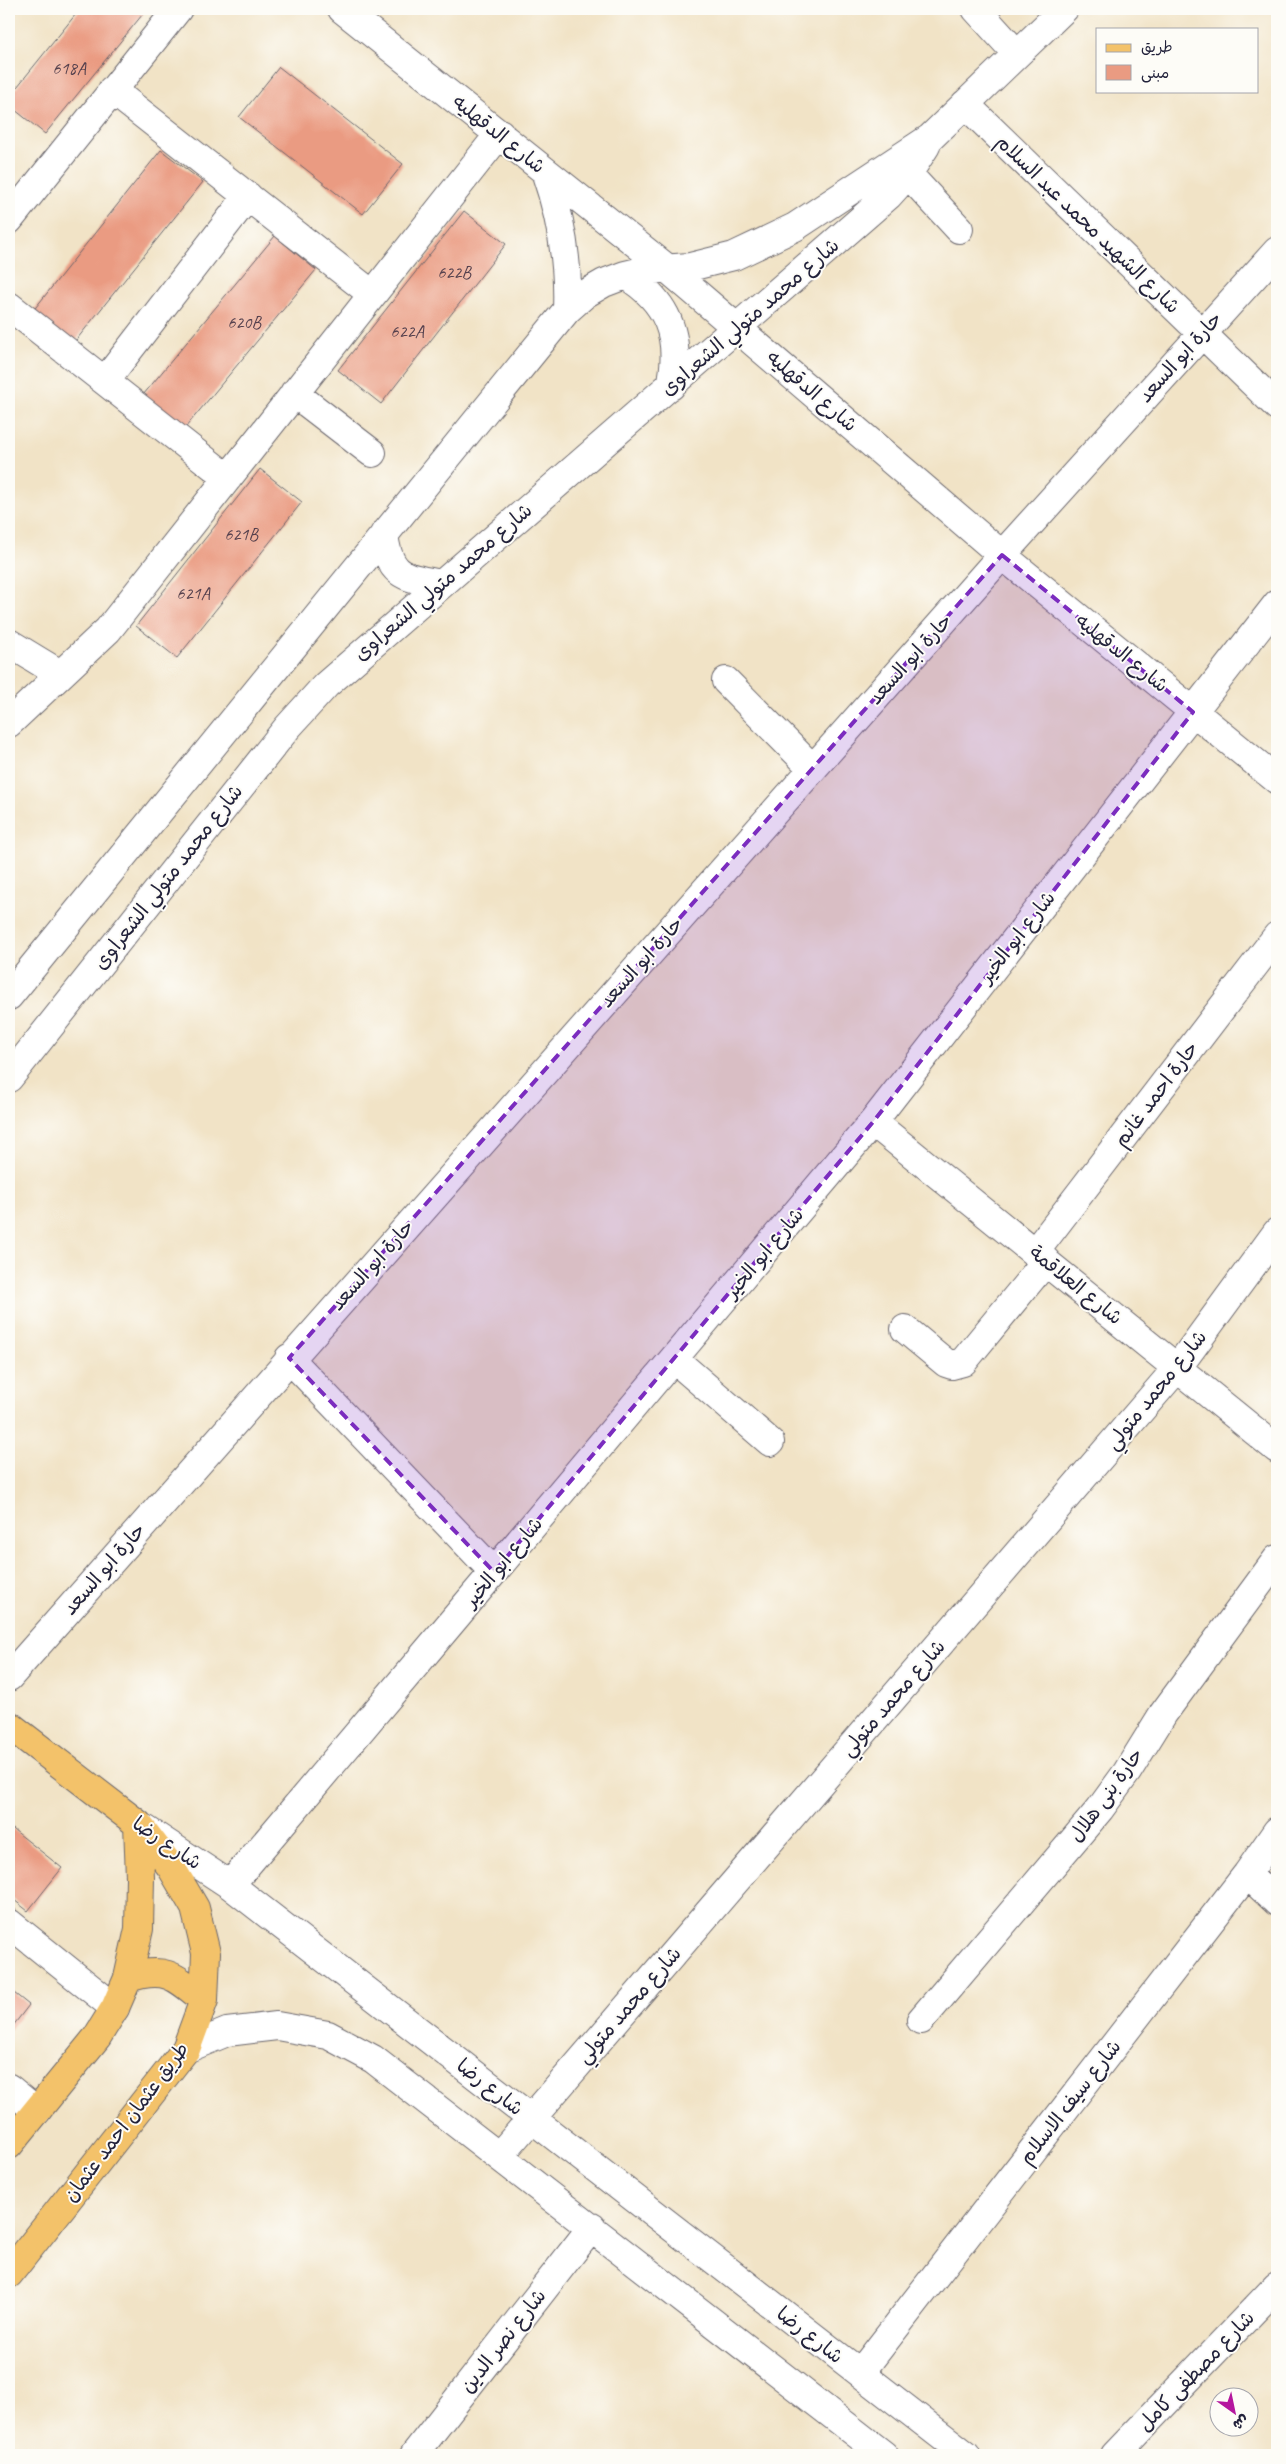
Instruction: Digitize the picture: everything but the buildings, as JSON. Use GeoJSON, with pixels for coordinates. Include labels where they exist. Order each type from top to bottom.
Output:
{"type":"FeatureCollection","features":[{"type":"Feature","properties":{"kind":"main road","name":"شارع رضا"},"geometry":{"type":"LineString","coordinates":[[9,1725],[138,1824]]}},
{"type":"Feature","properties":{"kind":"main road"},"geometry":{"type":"LineString","coordinates":[[9,2145],[97,2037],[115,2008],[128,1978],[140,1929],[138,1824]]}},
{"type":"Feature","properties":{"kind":"main road","name":"طريق عثمان احمد عثمان"},"geometry":{"type":"LineString","coordinates":[[9,2274],[186,2049],[204,2000],[206,1953],[194,1908],[171,1867],[138,1824]]}},
{"type":"Feature","properties":{"kind":"main road"},"geometry":{"type":"LineString","coordinates":[[128,1978],[149,1972],[170,1975],[204,2000]]}},
{"type":"Feature","properties":{"kind":"street"},"geometry":{"type":"LineString","coordinates":[[9,220],[178,9]]}},
{"type":"Feature","properties":{"kind":"street","name":"شارع الدقهليه"},"geometry":{"type":"LineString","coordinates":[[342,9],[668,269],[1002,555],[1277,780]]}},
{"type":"Feature","properties":{"kind":"street"},"geometry":{"type":"LineString","coordinates":[[976,9],[1017,54]]}},
{"type":"Feature","properties":{"kind":"street","name":"شارع محمد متولي الشعراوى"},"geometry":{"type":"LineString","coordinates":[[9,996],[567,310],[585,294],[625,274],[712,262],[734,256],[762,245],[795,227],[930,138],[1064,9]]}},
{"type":"Feature","properties":{"kind":"street"},"geometry":{"type":"LineString","coordinates":[[112,90],[372,294]]}},
{"type":"Feature","properties":{"kind":"street","name":"شارع الشهيد محمد عبد السلام"},"geometry":{"type":"LineString","coordinates":[[965,104],[1200,334],[1277,406]]}},
{"type":"Feature","properties":{"kind":"street"},"geometry":{"type":"LineString","coordinates":[[9,723],[108,630],[500,134]]}},
{"type":"Feature","properties":{"kind":"street","name":"شارع محمد متولي الشعراوى"},"geometry":{"type":"LineString","coordinates":[[9,1078],[287,728],[348,664],[888,196],[908,174],[930,138]]}},
{"type":"Feature","properties":{"kind":"street"},"geometry":{"type":"LineString","coordinates":[[545,171],[557,207],[566,253],[567,310]]}},
{"type":"Feature","properties":{"kind":"street"},"geometry":{"type":"LineString","coordinates":[[908,174],[958,228]]}},
{"type":"Feature","properties":{"kind":"street"},"geometry":{"type":"LineString","coordinates":[[105,381],[248,196]]}},
{"type":"Feature","properties":{"kind":"street","name":"حارة ابو السعد"},"geometry":{"type":"LineString","coordinates":[[9,1677],[812,768],[1200,334],[1277,251]]}},
{"type":"Feature","properties":{"kind":"street"},"geometry":{"type":"LineString","coordinates":[[625,274],[641,284],[665,313],[676,350],[671,386]]}},
{"type":"Feature","properties":{"kind":"street"},"geometry":{"type":"LineString","coordinates":[[9,306],[228,478]]}},
{"type":"Feature","properties":{"kind":"street"},"geometry":{"type":"LineString","coordinates":[[294,393],[372,453]]}},
{"type":"Feature","properties":{"kind":"street"},"geometry":{"type":"LineString","coordinates":[[384,534],[386,555],[398,572],[418,580],[441,584]]}},
{"type":"Feature","properties":{"kind":"street","name":"شارع ابو الخير"},"geometry":{"type":"LineString","coordinates":[[230,1885],[873,1122],[1277,604]]}},
{"type":"Feature","properties":{"kind":"street"},"geometry":{"type":"LineString","coordinates":[[9,643],[60,674]]}},
{"type":"Feature","properties":{"kind":"street"},"geometry":{"type":"LineString","coordinates":[[726,681],[812,768]]}},
{"type":"Feature","properties":{"kind":"street","name":"حارة احمد غانم"},"geometry":{"type":"LineString","coordinates":[[904,1329],[946,1363],[958,1364],[963,1362],[1277,936]]}},
{"type":"Feature","properties":{"kind":"street","name":"شارع العلاقمة"},"geometry":{"type":"LineString","coordinates":[[873,1122],[1041,1256],[1277,1449]]}},
{"type":"Feature","properties":{"kind":"street","name":"شارع محمد متولي"},"geometry":{"type":"LineString","coordinates":[[499,2156],[1178,1368],[1277,1232]]}},
{"type":"Feature","properties":{"kind":"street"},"geometry":{"type":"LineString","coordinates":[[290,1358],[494,1572]]}},
{"type":"Feature","properties":{"kind":"street"},"geometry":{"type":"LineString","coordinates":[[674,1359],[770,1442]]}},
{"type":"Feature","properties":{"kind":"street","name":"حارة بنى هلال"},"geometry":{"type":"LineString","coordinates":[[922,2020],[1100,1809],[1127,1772],[1163,1714],[1277,1559]]}},
{"type":"Feature","properties":{"kind":"street","name":"شارع رضا"},"geometry":{"type":"LineString","coordinates":[[138,1824],[230,1885],[966,2455]]}},
{"type":"Feature","properties":{"kind":"street","name":"شارع سيف الاسلام"},"geometry":{"type":"LineString","coordinates":[[860,2373],[1246,1874],[1277,1830]]}},
{"type":"Feature","properties":{"kind":"street"},"geometry":{"type":"LineString","coordinates":[[1246,1874],[1277,1902]]}},
{"type":"Feature","properties":{"kind":"street"},"geometry":{"type":"LineString","coordinates":[[9,1923],[115,2008]]}},
{"type":"Feature","properties":{"kind":"street"},"geometry":{"type":"LineString","coordinates":[[186,2049],[227,2032],[278,2026],[328,2035],[373,2059],[884,2455]]}},
{"type":"Feature","properties":{"kind":"street"},"geometry":{"type":"LineString","coordinates":[[9,2088],[37,2111]]}},
{"type":"Feature","properties":{"kind":"street","name":"شارع نصر الدين"},"geometry":{"type":"LineString","coordinates":[[414,2455],[592,2227]]}},
{"type":"Feature","properties":{"kind":"street","name":"شارع مصطفى كامل"},"geometry":{"type":"LineString","coordinates":[[1115,2455],[1277,2286]]}},
{"type":"Feature","properties":{"kind":"highlighted area"},"geometry":{"type":"Polygon","coordinates":[[[1002,555],[1193,712],[873,1122],[494,1572],[289,1358],[1002,555]]]}}]}
